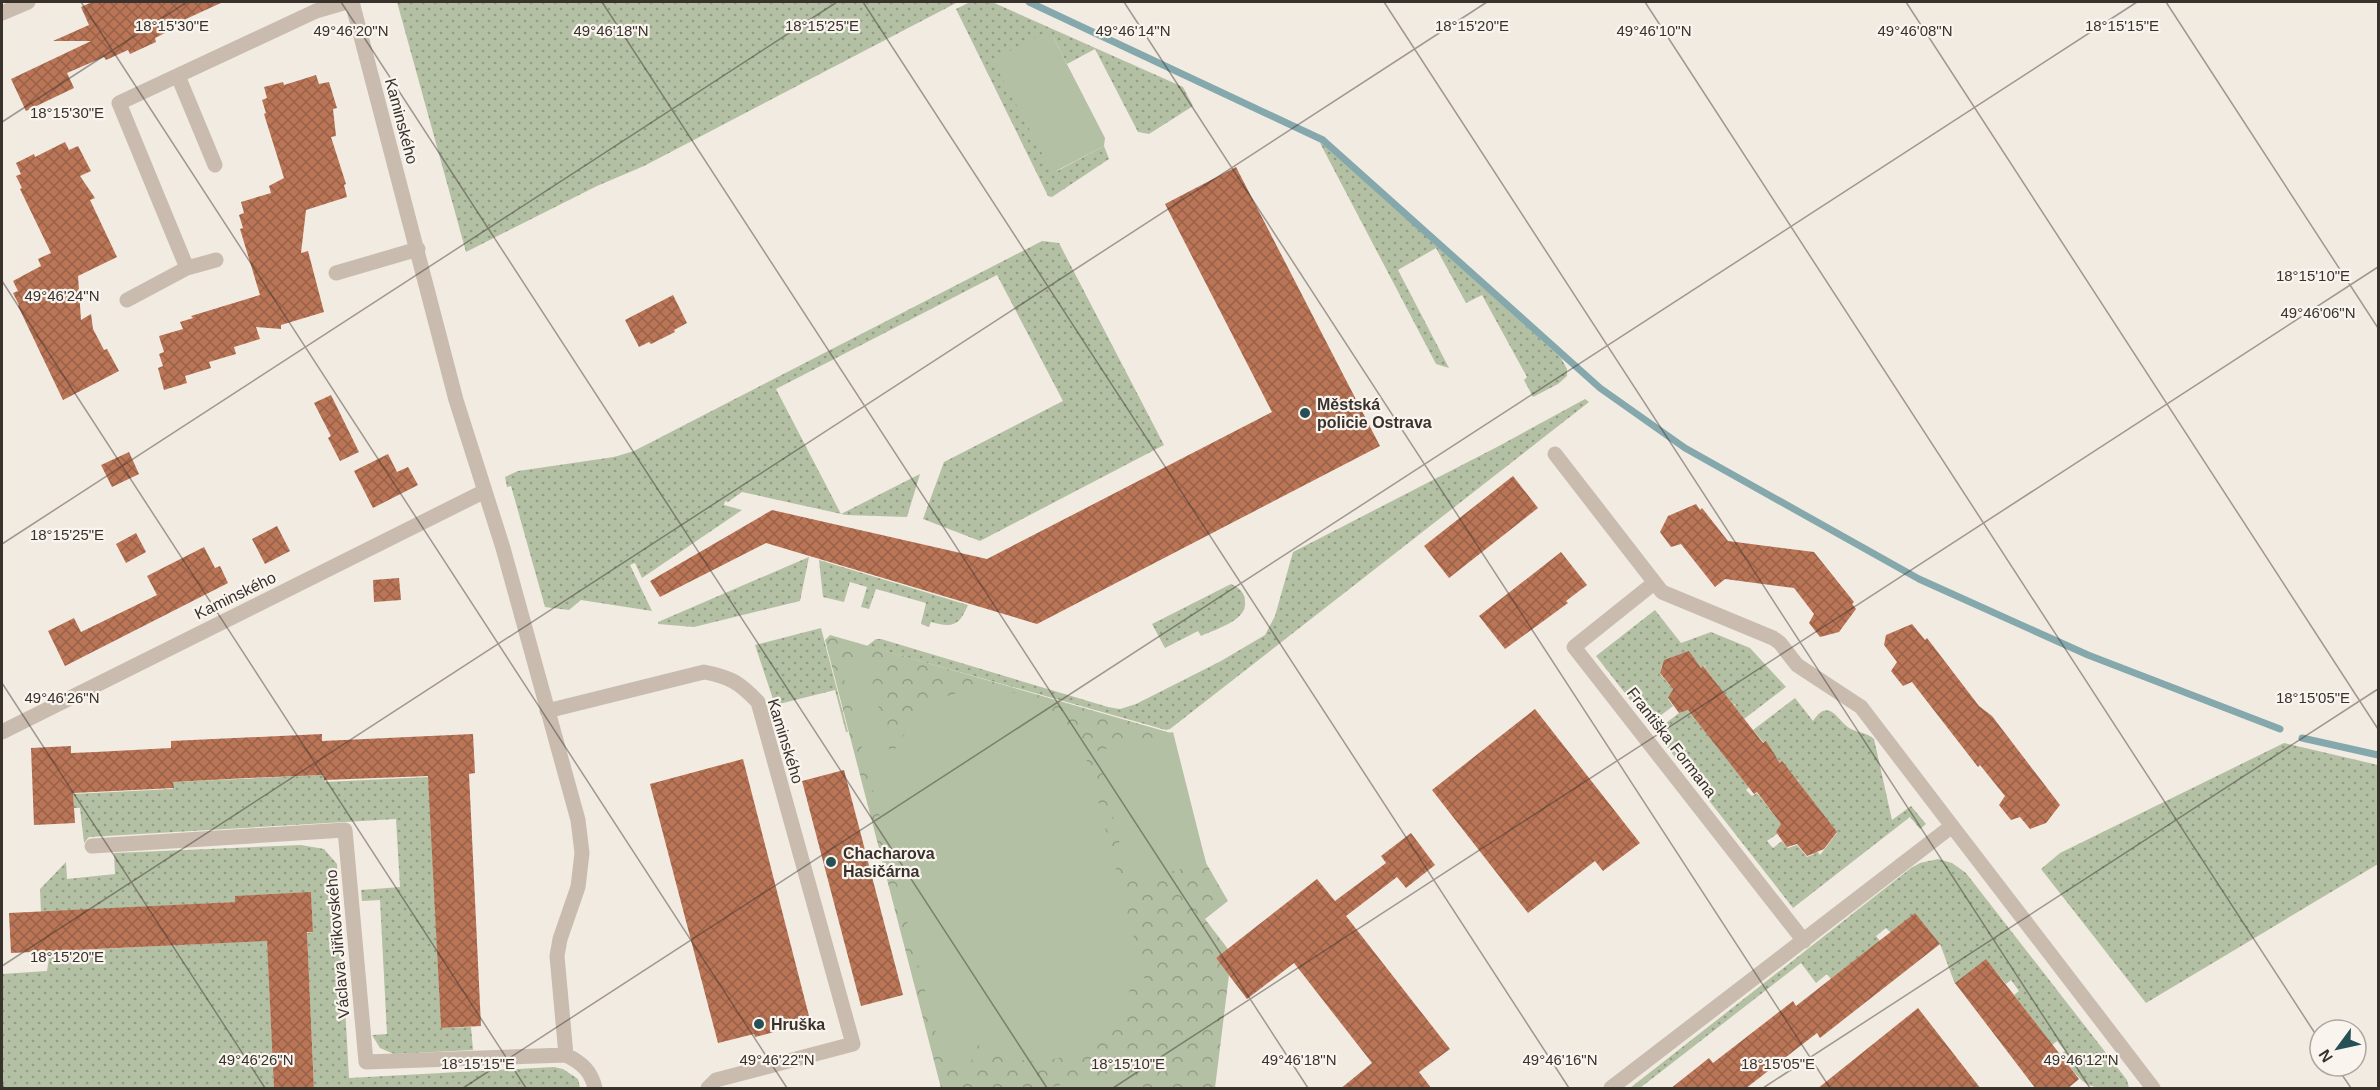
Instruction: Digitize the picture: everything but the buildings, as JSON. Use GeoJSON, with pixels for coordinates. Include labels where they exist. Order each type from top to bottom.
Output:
{"type":"FeatureCollection","features":[{"type":"Feature","properties":{"kind":"street"},"geometry":{"type":"LineString","coordinates":[[2,13],[28,2]]}},
{"type":"Feature","properties":{"kind":"street"},"geometry":{"type":"LineString","coordinates":[[187,268],[119,103],[316,11],[347,2]]}},
{"type":"Feature","properties":{"kind":"street","name":"Kaminského"},"geometry":{"type":"LineString","coordinates":[[352,2],[456,400],[506,559],[548,711],[704,672],[725,676],[742,685],[758,702],[853,1044],[716,1080],[708,1089]]}},
{"type":"Feature","properties":{"kind":"street"},"geometry":{"type":"LineString","coordinates":[[178,76],[215,165]]}},
{"type":"Feature","properties":{"kind":"street"},"geometry":{"type":"LineString","coordinates":[[336,273],[418,249]]}},
{"type":"Feature","properties":{"kind":"street"},"geometry":{"type":"LineString","coordinates":[[127,300],[187,268],[216,260]]}},
{"type":"Feature","properties":{"kind":"street"},"geometry":{"type":"LineString","coordinates":[[1555,454],[1662,592],[1773,638],[1780,643],[1797,665],[1861,707],[2153,1089]]}},
{"type":"Feature","properties":{"kind":"street","name":"Kaminského"},"geometry":{"type":"LineString","coordinates":[[2,732],[485,491]]}},
{"type":"Feature","properties":{"kind":"street","name":"Františka Formana"},"geometry":{"type":"LineString","coordinates":[[1654,583],[1574,647],[1804,940]]}},
{"type":"Feature","properties":{"kind":"street"},"geometry":{"type":"LineString","coordinates":[[548,711],[578,820],[582,853],[578,887],[560,939],[557,956],[566,1055],[582,1063],[592,1077],[595,1089]]}},
{"type":"Feature","properties":{"kind":"street"},"geometry":{"type":"LineString","coordinates":[[1611,1089],[1952,826]]}},
{"type":"Feature","properties":{"kind":"street","name":"Václava Jiřikovského"},"geometry":{"type":"LineString","coordinates":[[92,846],[345,830],[366,1062],[566,1055]]}},
{"type":"Feature","properties":{"kind":"green space"},"geometry":{"type":"Polygon","coordinates":[[[397,2],[958,2],[644,166],[597,186],[466,252],[397,2]]]}},
{"type":"Feature","properties":{"kind":"green space"},"geometry":{"type":"Polygon","coordinates":[[[970,2],[992,2],[1183,87],[1193,106],[1149,134],[1138,132],[1095,49],[1067,64],[1053,37],[1057,171],[1104,146],[1109,159],[1052,197],[1048,196],[956,9],[970,2]]]}},
{"type":"Feature","properties":{"kind":"green space"},"geometry":{"type":"Polygon","coordinates":[[[1045,33],[1053,37],[1105,138],[1104,146],[1056,171],[1049,167],[996,66],[998,57],[1045,33]]]}},
{"type":"Feature","properties":{"kind":"green space"},"geometry":{"type":"Polygon","coordinates":[[[1320,143],[1324,144],[1561,358],[1567,369],[1567,376],[1558,384],[1533,397],[1524,380],[1527,377],[1482,295],[1466,303],[1436,248],[1398,270],[1449,368],[1436,364],[1320,143]]]}},
{"type":"Feature","properties":{"kind":"green space"},"geometry":{"type":"Polygon","coordinates":[[[1042,241],[1059,243],[1164,445],[980,541],[923,519],[944,462],[1063,401],[997,275],[776,389],[841,514],[742,492],[728,502],[725,501],[724,505],[742,510],[642,578],[635,563],[630,565],[652,611],[581,600],[569,610],[545,607],[511,486],[507,487],[505,477],[518,471],[614,457],[634,451],[1042,241]]]}},
{"type":"Feature","properties":{"kind":"green space"},"geometry":{"type":"Polygon","coordinates":[[[1585,399],[1589,402],[1170,729],[1166,730],[867,646],[876,639],[881,639],[1108,707],[1120,709],[1136,704],[1221,661],[1265,635],[1275,616],[1293,552],[1585,399]]]}},
{"type":"Feature","properties":{"kind":"green space"},"geometry":{"type":"Polygon","coordinates":[[[920,474],[907,517],[841,514],[920,474]]]}},
{"type":"Feature","properties":{"kind":"green space"},"geometry":{"type":"Polygon","coordinates":[[[809,557],[800,601],[694,627],[658,624],[658,622],[809,557]]]}},
{"type":"Feature","properties":{"kind":"green space"},"geometry":{"type":"Polygon","coordinates":[[[819,560],[968,605],[962,617],[954,624],[931,622],[929,627],[921,624],[926,603],[876,589],[869,609],[861,607],[867,587],[850,582],[844,602],[823,597],[819,560]]]}},
{"type":"Feature","properties":{"kind":"green space"},"geometry":{"type":"Polygon","coordinates":[[[1231,584],[1243,593],[1245,602],[1244,609],[1236,619],[1201,636],[1198,631],[1165,648],[1152,624],[1231,584]]]}},
{"type":"Feature","properties":{"kind":"green space"},"geometry":{"type":"Polygon","coordinates":[[[1655,610],[1681,643],[1711,632],[1750,648],[1786,687],[1744,719],[1734,706],[1736,704],[1733,705],[1704,667],[1706,665],[1701,668],[1689,652],[1662,665],[1660,674],[1673,689],[1668,699],[1673,706],[1660,716],[1666,723],[1679,713],[1688,710],[1749,787],[1746,790],[1752,796],[1757,793],[1781,824],[1777,834],[1767,841],[1773,848],[1782,841],[1788,848],[1797,845],[1807,857],[1814,854],[1816,850],[1820,855],[1837,833],[1798,782],[1799,780],[1796,781],[1753,730],[1795,698],[1813,721],[1819,714],[1829,711],[1846,726],[1874,739],[1892,820],[1911,806],[1926,824],[1920,829],[1910,817],[1793,908],[1596,656],[1655,610]]]}},
{"type":"Feature","properties":{"kind":"green space"},"geometry":{"type":"Polygon","coordinates":[[[821,628],[848,732],[846,732],[835,690],[775,705],[755,645],[821,628]]]}},
{"type":"Feature","properties":{"kind":"green space"},"geometry":{"type":"Polygon","coordinates":[[[830,635],[1171,733],[1206,863],[1228,901],[1205,919],[1228,949],[1216,958],[1229,975],[1215,1088],[941,1088],[825,640],[830,635]]]}},
{"type":"Feature","properties":{"kind":"green space"},"geometry":{"type":"Polygon","coordinates":[[[867,661],[891,756],[909,727],[923,711],[939,700],[976,689],[1015,693],[1033,700],[1050,709],[1065,722],[1076,738],[1089,766],[1146,984],[1141,985],[1135,967],[1129,993],[1121,1012],[1101,1035],[1084,1048],[1066,1056],[1046,1060],[1026,1060],[1006,1057],[967,1038],[972,1061],[945,1068],[841,667],[867,661]]]}},
{"type":"Feature","properties":{"kind":"green space"},"geometry":{"type":"Polygon","coordinates":[[[1173,732],[1206,863],[1129,882],[1097,751],[1173,732]]]}},
{"type":"Feature","properties":{"kind":"green space"},"geometry":{"type":"Polygon","coordinates":[[[2284,743],[2378,765],[2378,864],[2146,1003],[2041,869],[2060,853],[2284,743]]]}},
{"type":"Feature","properties":{"kind":"green space"},"geometry":{"type":"Polygon","coordinates":[[[324,775],[325,782],[429,777],[441,1028],[471,1027],[473,1050],[394,1054],[380,1048],[372,1035],[387,1034],[380,900],[362,901],[361,890],[400,887],[396,819],[89,837],[84,843],[80,808],[74,808],[73,794],[173,789],[173,782],[324,775]]]}},
{"type":"Feature","properties":{"kind":"green space"},"geometry":{"type":"Polygon","coordinates":[[[301,845],[324,849],[337,864],[349,1078],[554,1067],[563,1069],[578,1079],[580,1088],[314,1088],[307,933],[313,932],[311,893],[235,902],[41,913],[40,889],[66,862],[67,879],[115,874],[114,853],[301,845]]]}},
{"type":"Feature","properties":{"kind":"green space"},"geometry":{"type":"Polygon","coordinates":[[[1938,859],[1952,863],[1966,873],[2127,1080],[2129,1088],[2095,1087],[2082,1081],[2060,1055],[2065,1051],[2057,1041],[2052,1045],[2014,995],[2019,991],[2011,980],[2006,984],[1986,960],[1955,984],[1940,944],[1915,914],[1891,933],[1886,928],[1876,936],[1880,941],[1831,979],[1827,974],[1816,983],[1801,963],[1640,1088],[1630,1088],[1911,868],[1920,863],[1938,859]]]}},
{"type":"Feature","properties":{"kind":"green space"},"geometry":{"type":"Polygon","coordinates":[[[267,935],[274,1088],[2,1088],[2,974],[47,971],[49,958],[42,958],[42,952],[236,942],[267,935]]]}},
{"type":"Feature","properties":{"kind":"green space"},"geometry":{"type":"Polygon","coordinates":[[[1127,1069],[1132,1088],[1047,1088],[1127,1069]]]}},
{"type":"Feature","properties":{"kind":"waterway"},"geometry":{"type":"LineString","coordinates":[[1029,2],[1323,140],[1600,388],[1685,448],[1919,579],[2088,655],[2280,729]]}},
{"type":"Feature","properties":{"kind":"waterway"},"geometry":{"type":"LineString","coordinates":[[2302,738],[2378,755]]}},
{"type":"Feature","properties":{"kind":"place","name":"Městská policie Ostrava"},"geometry":{"type":"Point","coordinates":[1305,413]}},
{"type":"Feature","properties":{"kind":"place","name":"Chacharova Hasičárna"},"geometry":{"type":"Point","coordinates":[831,862]}},
{"type":"Feature","properties":{"kind":"place","name":"Hruška"},"geometry":{"type":"Point","coordinates":[759,1024]}}]}
